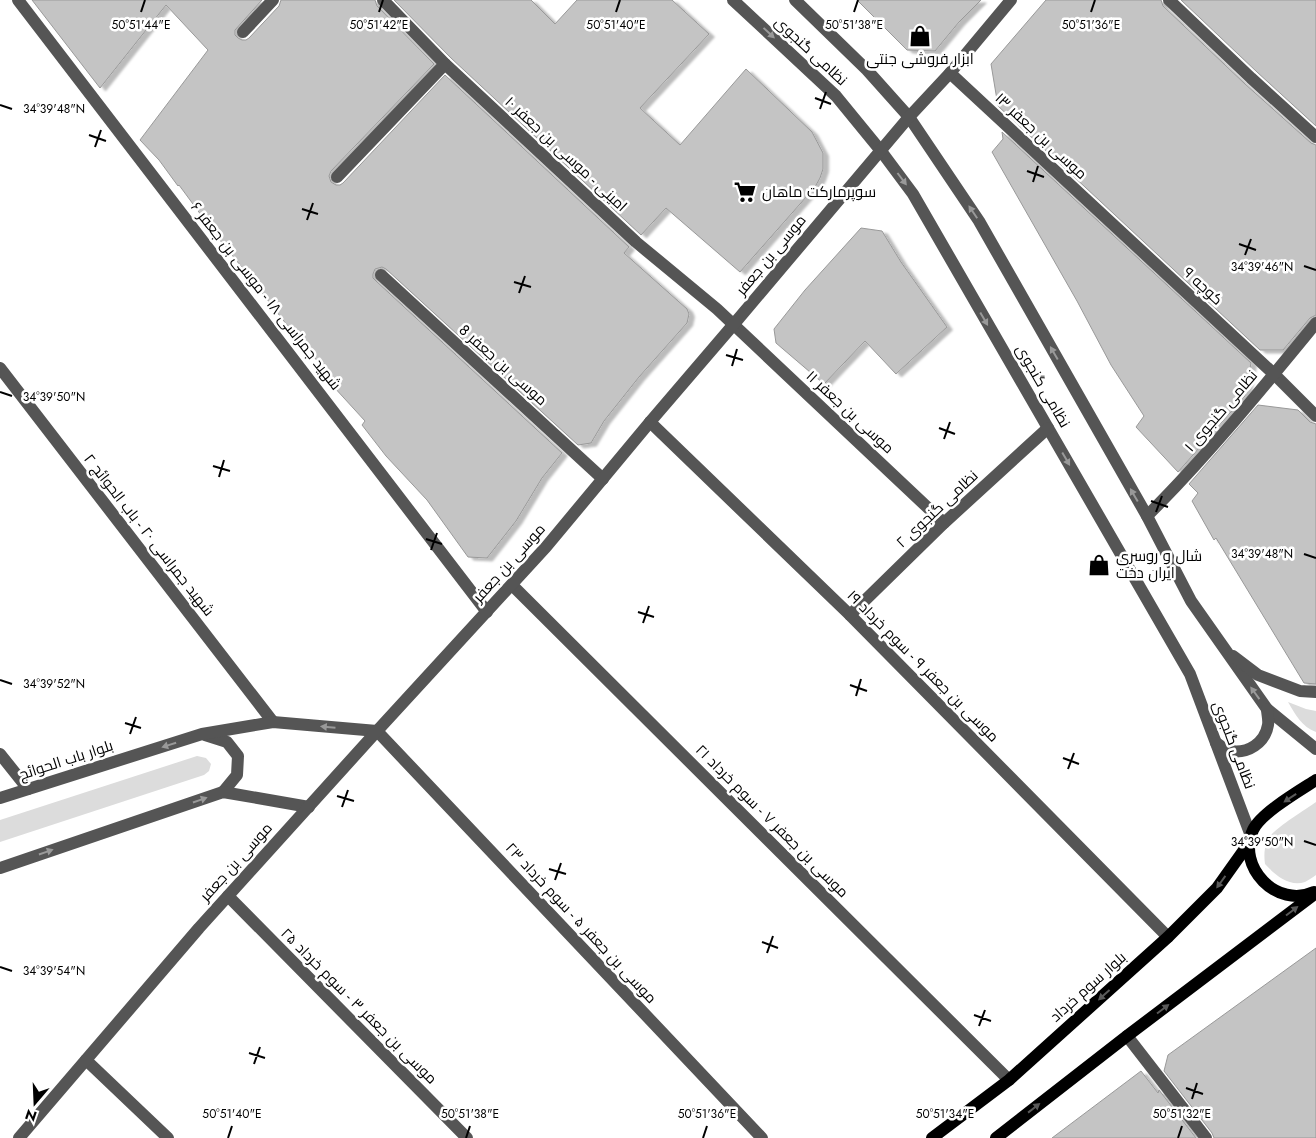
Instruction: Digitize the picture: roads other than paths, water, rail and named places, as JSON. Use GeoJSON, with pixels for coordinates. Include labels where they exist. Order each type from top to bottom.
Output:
{"type":"FeatureCollection","features":[{"type":"Feature","properties":{"kind":"main road","name":"بلوار سوم خرداد"},"geometry":{"type":"LineString","coordinates":[[932,1138],[1009,1080],[1168,937],[1217,888],[1263,816],[1316,780]]}},
{"type":"Feature","properties":{"kind":"main road"},"geometry":{"type":"LineString","coordinates":[[1250,839],[1250,858],[1256,873],[1265,884],[1279,892],[1294,896],[1316,892]]}},
{"type":"Feature","properties":{"kind":"main road"},"geometry":{"type":"LineString","coordinates":[[996,1138],[1316,892]]}},
{"type":"Feature","properties":{"kind":"street","name":"شهید جمراسی ۱۸ - موسی بن جعفر ۶"},"geometry":{"type":"LineString","coordinates":[[18,0],[488,612]]}},
{"type":"Feature","properties":{"kind":"street"},"geometry":{"type":"LineString","coordinates":[[243,32],[273,0]]}},
{"type":"Feature","properties":{"kind":"street","name":"امینی - موسی بن جعفر ۱۰"},"geometry":{"type":"LineString","coordinates":[[383,0],[445,64],[636,242],[734,324]]}},
{"type":"Feature","properties":{"kind":"street","name":"نظامی گنجوی"},"geometry":{"type":"LineString","coordinates":[[733,0],[836,96],[913,194],[1190,674],[1250,839]]}},
{"type":"Feature","properties":{"kind":"street","name":"نظامی گنجوی"},"geometry":{"type":"LineString","coordinates":[[795,0],[867,70],[909,117],[978,221],[1147,516],[1191,601],[1266,709],[1316,749]]}},
{"type":"Feature","properties":{"kind":"street","name":"موسی بن جعفر"},"geometry":{"type":"LineString","coordinates":[[19,1138],[199,928],[546,547],[909,117],[950,73],[1011,0]]}},
{"type":"Feature","properties":{"kind":"street"},"geometry":{"type":"LineString","coordinates":[[1168,0],[1316,137]]}},
{"type":"Feature","properties":{"kind":"street"},"geometry":{"type":"LineString","coordinates":[[337,177],[445,64]]}},
{"type":"Feature","properties":{"kind":"street","name":"موسی بن جعفر ۱۳"},"geometry":{"type":"LineString","coordinates":[[950,73],[1110,222]]}},
{"type":"Feature","properties":{"kind":"street","name":"کوچه ۹"},"geometry":{"type":"LineString","coordinates":[[1110,222],[1274,374],[1316,416]]}},
{"type":"Feature","properties":{"kind":"street","name":"موسی بن جعفر 8"},"geometry":{"type":"LineString","coordinates":[[381,275],[603,479]]}},
{"type":"Feature","properties":{"kind":"street","name":"نظامی گنجوی ۱"},"geometry":{"type":"LineString","coordinates":[[1147,516],[1181,482],[1316,323]]}},
{"type":"Feature","properties":{"kind":"street","name":"موسی بن جعفر ۱۱"},"geometry":{"type":"LineString","coordinates":[[734,324],[944,523]]}},
{"type":"Feature","properties":{"kind":"street","name":"شهید جمراسی ۲۰ - باب الحوائج ۲"},"geometry":{"type":"LineString","coordinates":[[0,368],[273,722]]}},
{"type":"Feature","properties":{"kind":"street","name":"موسی بن جعفر ۹ - سوم خرداد ۱۹"},"geometry":{"type":"LineString","coordinates":[[650,422],[850,615],[1168,937]]}},
{"type":"Feature","properties":{"kind":"street","name":"نظامی گنجوی ۲"},"geometry":{"type":"LineString","coordinates":[[850,615],[944,523],[1048,428]]}},
{"type":"Feature","properties":{"kind":"street","name":"موسی بن جعفر ۷ - سوم خرداد ۲۱"},"geometry":{"type":"LineString","coordinates":[[512,585],[1009,1080]]}},
{"type":"Feature","properties":{"kind":"street"},"geometry":{"type":"LineString","coordinates":[[1222,647],[1258,675],[1300,692],[1316,692]]}},
{"type":"Feature","properties":{"kind":"street"},"geometry":{"type":"LineString","coordinates":[[1216,743],[1228,750],[1242,752],[1256,746],[1265,736],[1269,723],[1266,709]]}},
{"type":"Feature","properties":{"kind":"street","name":"بلوار باب الحوائج"},"geometry":{"type":"LineString","coordinates":[[0,798],[202,734],[273,722],[377,731]]}},
{"type":"Feature","properties":{"kind":"street","name":"موسی بن جعفر ۵ - سوم خرداد ۲۳"},"geometry":{"type":"LineString","coordinates":[[377,731],[762,1138]]}},
{"type":"Feature","properties":{"kind":"street"},"geometry":{"type":"LineString","coordinates":[[202,734],[227,742],[238,756],[237,775],[223,792]]}},
{"type":"Feature","properties":{"kind":"street"},"geometry":{"type":"LineString","coordinates":[[0,754],[28,789]]}},
{"type":"Feature","properties":{"kind":"street"},"geometry":{"type":"LineString","coordinates":[[0,868],[223,792],[309,806]]}},
{"type":"Feature","properties":{"kind":"street","name":"موسی بن جعفر ۳ - سوم خرداد ۲۵"},"geometry":{"type":"LineString","coordinates":[[228,896],[467,1138]]}},
{"type":"Feature","properties":{"kind":"street"},"geometry":{"type":"LineString","coordinates":[[1127,1036],[1206,1138]]}},
{"type":"Feature","properties":{"kind":"street"},"geometry":{"type":"LineString","coordinates":[[86,1060],[168,1138]]}},
{"type":"Feature","properties":{"kind":"place","name":"ابزار فروشی جنتی"},"geometry":{"type":"Point","coordinates":[920,36]}},
{"type":"Feature","properties":{"kind":"place","name":"سوپرمارکت ماهان"},"geometry":{"type":"Point","coordinates":[745,192]}},
{"type":"Feature","properties":{"kind":"place","name":"شال و روسری ایران دخت"},"geometry":{"type":"Point","coordinates":[1099,565]}}]}
